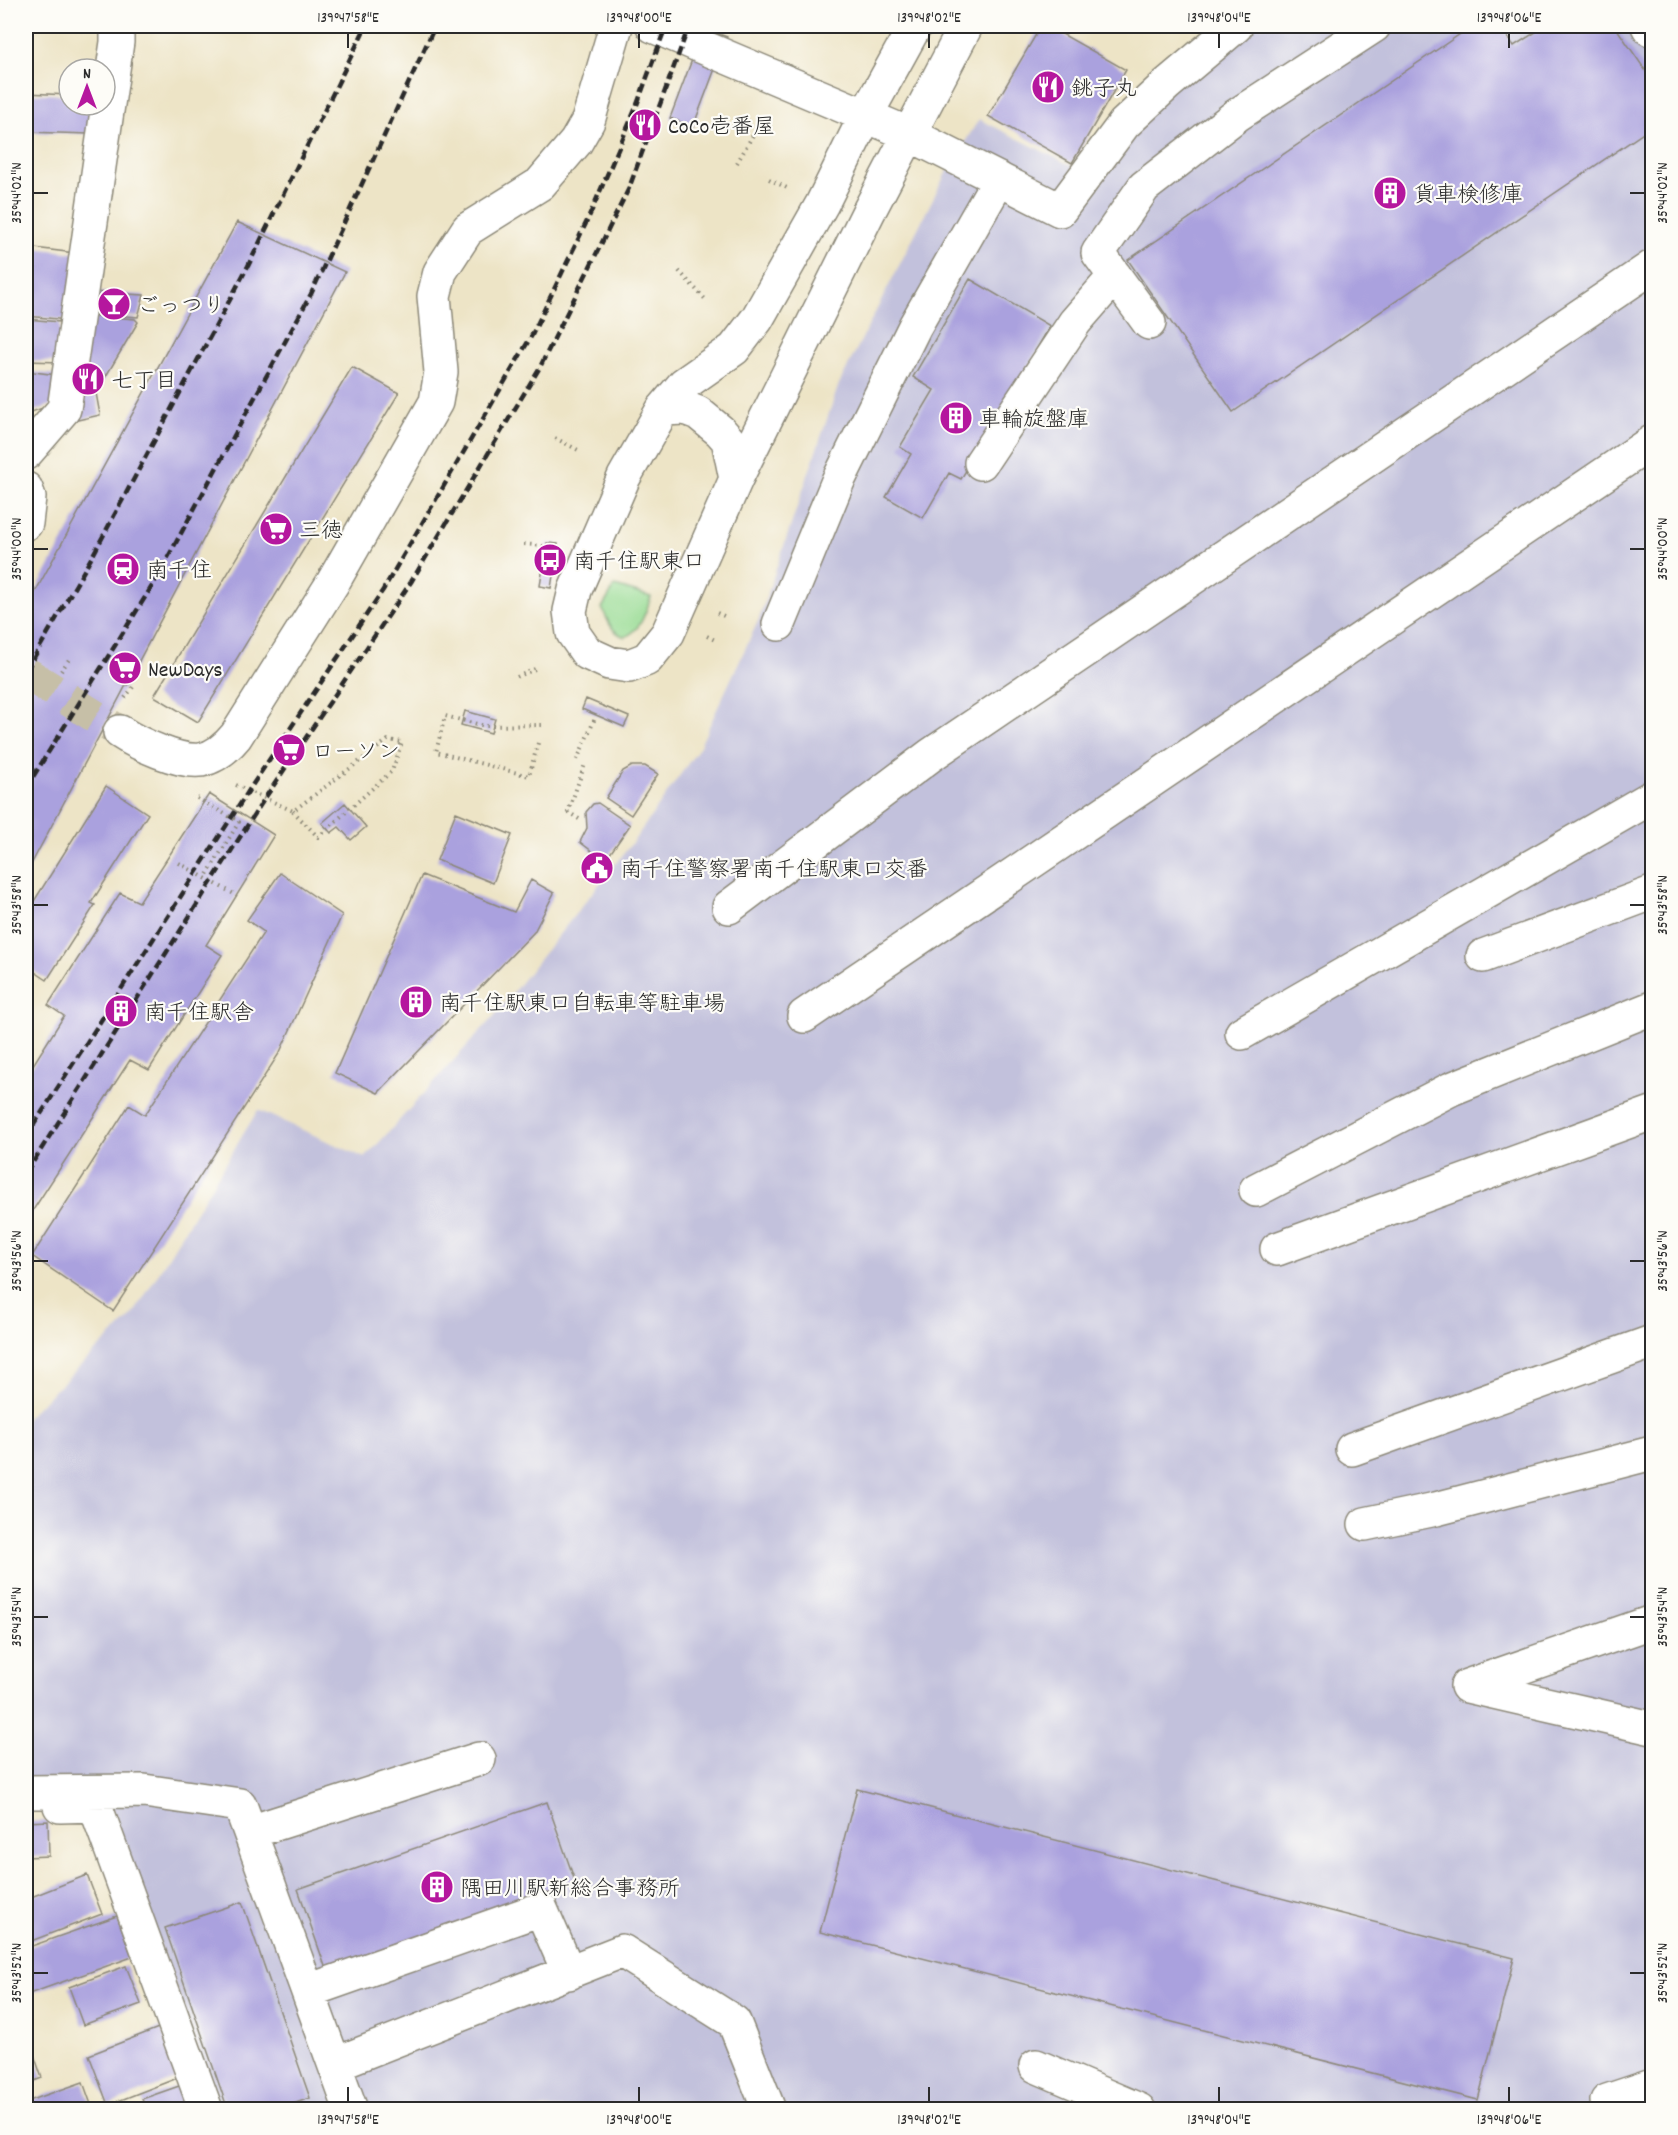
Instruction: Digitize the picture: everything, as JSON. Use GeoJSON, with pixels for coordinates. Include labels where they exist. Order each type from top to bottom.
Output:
{"type":"FeatureCollection","features":[{"type":"Feature","properties":{"kind":"street"},"geometry":{"type":"LineString","coordinates":[[26,453],[64,409],[117,42],[117,26]]}},
{"type":"Feature","properties":{"kind":"street"},"geometry":{"type":"LineString","coordinates":[[120,732],[159,751],[201,760],[227,748],[236,736],[332,584],[436,402],[441,372],[434,325],[434,296],[440,272],[468,230],[540,184],[576,142],[588,121],[616,26]]}},
{"type":"Feature","properties":{"kind":"street"},"geometry":{"type":"LineString","coordinates":[[652,26],[909,134],[1060,210],[1124,124],[1236,26]]}},
{"type":"Feature","properties":{"kind":"street"},"geometry":{"type":"LineString","coordinates":[[915,26],[866,115],[822,204],[757,319],[734,349],[684,384],[663,409],[624,477],[575,590],[570,611],[573,633],[587,653],[609,663],[629,666],[647,659],[668,633],[736,479],[909,134],[966,26]]}},
{"type":"Feature","properties":{"kind":"street"},"geometry":{"type":"LineString","coordinates":[[1149,323],[1098,253],[1144,187],[1237,115],[1374,26]]}},
{"type":"Feature","properties":{"kind":"street"},"geometry":{"type":"LineString","coordinates":[[1648,26],[1650,29],[1653,27]]}},
{"type":"Feature","properties":{"kind":"street"},"geometry":{"type":"LineString","coordinates":[[779,624],[838,481],[915,326],[999,180]]}},
{"type":"Feature","properties":{"kind":"street"},"geometry":{"type":"LineString","coordinates":[[729,907],[930,755],[1653,267]]}},
{"type":"Feature","properties":{"kind":"street"},"geometry":{"type":"LineString","coordinates":[[981,463],[1075,322],[1115,276]]}},
{"type":"Feature","properties":{"kind":"street"},"geometry":{"type":"LineString","coordinates":[[663,409],[685,408],[698,413],[720,431],[728,440],[736,479]]}},
{"type":"Feature","properties":{"kind":"street"},"geometry":{"type":"LineString","coordinates":[[804,1016],[1653,442]]}},
{"type":"Feature","properties":{"kind":"street"},"geometry":{"type":"LineString","coordinates":[[26,489],[29,497],[26,523]]}},
{"type":"Feature","properties":{"kind":"street"},"geometry":{"type":"LineString","coordinates":[[1242,1033],[1653,797]]}},
{"type":"Feature","properties":{"kind":"street"},"geometry":{"type":"LineString","coordinates":[[1483,956],[1653,892]]}},
{"type":"Feature","properties":{"kind":"street"},"geometry":{"type":"LineString","coordinates":[[1256,1190],[1451,1089],[1653,1008]]}},
{"type":"Feature","properties":{"kind":"street"},"geometry":{"type":"LineString","coordinates":[[1277,1249],[1653,1113]]}},
{"type":"Feature","properties":{"kind":"street"},"geometry":{"type":"LineString","coordinates":[[1352,1449],[1653,1342]]}},
{"type":"Feature","properties":{"kind":"street"},"geometry":{"type":"LineString","coordinates":[[1365,1524],[1436,1509],[1653,1453]]}},
{"type":"Feature","properties":{"kind":"street"},"geometry":{"type":"LineString","coordinates":[[1653,1622],[1467,1686],[1653,1728]]}},
{"type":"Feature","properties":{"kind":"street"},"geometry":{"type":"LineString","coordinates":[[250,1832],[479,1759]]}},
{"type":"Feature","properties":{"kind":"street"},"geometry":{"type":"LineString","coordinates":[[26,1792],[144,1791],[240,1805],[351,2109]]}},
{"type":"Feature","properties":{"kind":"street"},"geometry":{"type":"LineString","coordinates":[[26,1806],[95,1805],[206,2109]]}},
{"type":"Feature","properties":{"kind":"street"},"geometry":{"type":"LineString","coordinates":[[308,1991],[541,1909],[568,1973]]}},
{"type":"Feature","properties":{"kind":"street"},"geometry":{"type":"LineString","coordinates":[[334,2064],[622,1952],[734,2022],[769,2109]]}},
{"type":"Feature","properties":{"kind":"street"},"geometry":{"type":"LineString","coordinates":[[1036,2066],[1139,2109]]}},
{"type":"Feature","properties":{"kind":"street"},"geometry":{"type":"LineString","coordinates":[[1600,2107],[1653,2086]]}},
{"type":"Feature","properties":{"kind":"path"},"geometry":{"type":"LineString","coordinates":[[737,163],[753,135]]}},
{"type":"Feature","properties":{"kind":"path"},"geometry":{"type":"LineString","coordinates":[[769,180],[790,190]]}},
{"type":"Feature","properties":{"kind":"path"},"geometry":{"type":"LineString","coordinates":[[679,271],[705,299]]}},
{"type":"Feature","properties":{"kind":"path"},"geometry":{"type":"LineString","coordinates":[[555,438],[578,450]]}},
{"type":"Feature","properties":{"kind":"path"},"geometry":{"type":"LineString","coordinates":[[524,544],[543,546]]}},
{"type":"Feature","properties":{"kind":"path"},"geometry":{"type":"LineString","coordinates":[[28,587],[36,590]]}},
{"type":"Feature","properties":{"kind":"path"},"geometry":{"type":"LineString","coordinates":[[714,612],[726,617]]}},
{"type":"Feature","properties":{"kind":"path"},"geometry":{"type":"LineString","coordinates":[[61,671],[70,658]]}},
{"type":"Feature","properties":{"kind":"path"},"geometry":{"type":"LineString","coordinates":[[517,677],[537,668]]}},
{"type":"Feature","properties":{"kind":"path"},"geometry":{"type":"LineString","coordinates":[[538,743],[529,776],[436,752],[445,716],[485,726],[543,725]]}},
{"type":"Feature","properties":{"kind":"path"},"geometry":{"type":"LineString","coordinates":[[577,760],[596,716]]}},
{"type":"Feature","properties":{"kind":"path"},"geometry":{"type":"LineString","coordinates":[[228,782],[293,811],[318,837],[393,771],[402,742],[388,740],[293,811]]}},
{"type":"Feature","properties":{"kind":"path"},"geometry":{"type":"LineString","coordinates":[[579,819],[568,812],[585,764]]}},
{"type":"Feature","properties":{"kind":"path"},"geometry":{"type":"LineString","coordinates":[[191,796],[239,822],[206,878]]}},
{"type":"Feature","properties":{"kind":"path"},"geometry":{"type":"LineString","coordinates":[[179,863],[234,894]]}},
{"type":"Feature","properties":{"kind":"shaded area"},"geometry":{"type":"Polygon","coordinates":[[[1216,26],[1652,26],[1652,2109],[219,2109],[106,1797],[26,1797],[26,1418],[133,1315],[258,1110],[365,1158],[495,1015],[633,842],[699,748],[759,619],[839,384],[945,175],[979,119],[1074,167],[1216,26]]]}},
{"type":"Feature","properties":{"kind":"green space"},"geometry":{"type":"Polygon","coordinates":[[[615,586],[651,597],[639,625],[625,637],[613,629],[602,608],[615,586]]]}},
{"type":"Feature","properties":{"kind":"building"},"geometry":{"type":"Polygon","coordinates":[[[1041,26],[1048,26],[1126,70],[1072,163],[988,116],[1041,26]]]}},
{"type":"Feature","properties":{"kind":"building","name":"貨車検修庫"},"geometry":{"type":"Polygon","coordinates":[[[1472,26],[1500,26],[1514,46],[1545,26],[1615,26],[1652,80],[1652,127],[1233,412],[1128,260],[1472,26]]]}},
{"type":"Feature","properties":{"kind":"building"},"geometry":{"type":"Polygon","coordinates":[[[704,28],[727,37],[693,127],[670,118],[704,28]]]}},
{"type":"Feature","properties":{"kind":"building"},"geometry":{"type":"Polygon","coordinates":[[[26,93],[57,94],[57,117],[91,117],[90,134],[26,132],[26,93]]]}},
{"type":"Feature","properties":{"kind":"building"},"geometry":{"type":"Polygon","coordinates":[[[237,222],[345,272],[26,874],[26,609],[237,222]]]}},
{"type":"Feature","properties":{"kind":"building"},"geometry":{"type":"Polygon","coordinates":[[[26,247],[75,253],[68,320],[26,316],[26,247]]]}},
{"type":"Feature","properties":{"kind":"building","name":"車輪旋盤庫"},"geometry":{"type":"Polygon","coordinates":[[[970,279],[1050,326],[961,479],[949,473],[923,518],[886,497],[911,454],[900,447],[934,390],[913,377],[970,279]]]}},
{"type":"Feature","properties":{"kind":"building"},"geometry":{"type":"Polygon","coordinates":[[[90,292],[144,295],[138,317],[86,313],[90,292]]]}},
{"type":"Feature","properties":{"kind":"building"},"geometry":{"type":"Polygon","coordinates":[[[87,315],[135,319],[138,322],[96,393],[100,415],[69,422],[87,315]]]}},
{"type":"Feature","properties":{"kind":"building"},"geometry":{"type":"Polygon","coordinates":[[[26,319],[60,322],[61,362],[26,361],[26,319]]]}},
{"type":"Feature","properties":{"kind":"building"},"geometry":{"type":"Polygon","coordinates":[[[352,367],[399,393],[198,722],[154,696],[352,367]]]}},
{"type":"Feature","properties":{"kind":"building"},"geometry":{"type":"Polygon","coordinates":[[[26,371],[57,375],[54,404],[26,414],[26,371]]]}},
{"type":"Feature","properties":{"kind":"building"},"geometry":{"type":"Polygon","coordinates":[[[547,543],[558,544],[551,588],[540,586],[547,543]]]}},
{"type":"Feature","properties":{"kind":"building"},"geometry":{"type":"Polygon","coordinates":[[[586,699],[629,717],[624,727],[582,709],[586,699]]]}},
{"type":"Feature","properties":{"kind":"building"},"geometry":{"type":"Polygon","coordinates":[[[465,711],[495,719],[491,733],[461,725],[465,711]]]}},
{"type":"Feature","properties":{"kind":"building","name":"南千住警察署南千住駅東口交番"},"geometry":{"type":"Polygon","coordinates":[[[632,766],[645,766],[658,774],[631,815],[606,798],[623,771],[632,766]]]}},
{"type":"Feature","properties":{"kind":"building"},"geometry":{"type":"Polygon","coordinates":[[[106,786],[148,814],[91,903],[95,905],[47,980],[26,966],[26,914],[106,786]]]}},
{"type":"Feature","properties":{"kind":"building","name":"南千住駅舎"},"geometry":{"type":"Polygon","coordinates":[[[209,794],[274,835],[206,945],[222,955],[149,1070],[130,1060],[26,1221],[26,1076],[64,1016],[48,1005],[120,893],[139,902],[209,794]]]}},
{"type":"Feature","properties":{"kind":"building"},"geometry":{"type":"Polygon","coordinates":[[[345,803],[366,827],[351,840],[339,827],[331,833],[322,823],[345,803]]]}},
{"type":"Feature","properties":{"kind":"building"},"geometry":{"type":"Polygon","coordinates":[[[598,803],[630,825],[605,861],[580,842],[587,828],[586,812],[593,804],[598,803]]]}},
{"type":"Feature","properties":{"kind":"building"},"geometry":{"type":"Polygon","coordinates":[[[456,812],[512,835],[493,883],[437,860],[456,812]]]}},
{"type":"Feature","properties":{"kind":"building"},"geometry":{"type":"Polygon","coordinates":[[[280,873],[342,915],[280,1052],[113,1311],[32,1256],[129,1105],[145,1115],[264,932],[247,920],[280,873]]]}},
{"type":"Feature","properties":{"kind":"building","name":"南千住駅東口自転車等駐車場"},"geometry":{"type":"Polygon","coordinates":[[[422,875],[514,912],[531,880],[554,893],[534,932],[378,1093],[335,1073],[422,875]]]}},
{"type":"Feature","properties":{"kind":"building"},"geometry":{"type":"Polygon","coordinates":[[[857,1789],[1514,1958],[1478,2100],[820,1932],[857,1789]]]}},
{"type":"Feature","properties":{"kind":"building","name":"隅田川駅新総合事務所"},"geometry":{"type":"Polygon","coordinates":[[[547,1802],[576,1884],[327,1972],[298,1889],[547,1802]]]}},
{"type":"Feature","properties":{"kind":"building"},"geometry":{"type":"Polygon","coordinates":[[[48,1821],[49,1856],[26,1857],[26,1822],[48,1821]]]}},
{"type":"Feature","properties":{"kind":"building"},"geometry":{"type":"Polygon","coordinates":[[[87,1875],[102,1914],[26,1943],[26,1899],[87,1875]]]}},
{"type":"Feature","properties":{"kind":"building"},"geometry":{"type":"Polygon","coordinates":[[[242,1902],[310,2098],[276,2110],[228,2110],[165,1928],[242,1902]]]}},
{"type":"Feature","properties":{"kind":"building"},"geometry":{"type":"Polygon","coordinates":[[[117,1916],[132,1957],[26,1995],[26,1948],[117,1916]]]}},
{"type":"Feature","properties":{"kind":"building"},"geometry":{"type":"Polygon","coordinates":[[[126,1966],[141,2004],[83,2025],[69,1987],[126,1966]]]}},
{"type":"Feature","properties":{"kind":"building"},"geometry":{"type":"Polygon","coordinates":[[[161,2027],[180,2077],[108,2105],[89,2055],[161,2027]]]}},
{"type":"Feature","properties":{"kind":"building"},"geometry":{"type":"Polygon","coordinates":[[[33,2052],[42,2078],[26,2084],[26,2055],[33,2052]]]}},
{"type":"Feature","properties":{"kind":"building"},"geometry":{"type":"Polygon","coordinates":[[[83,2082],[93,2110],[26,2110],[26,2102],[83,2082]]]}},
{"type":"Feature","properties":{"kind":"building"},"geometry":{"type":"Polygon","coordinates":[[[182,2085],[191,2110],[146,2110],[142,2099],[182,2085]]]}},
{"type":"Feature","properties":{"kind":"tunnel"},"geometry":{"type":"LineString","coordinates":[[26,673],[120,732]]}},
{"type":"Feature","properties":{"kind":"railway"},"geometry":{"type":"LineString","coordinates":[[26,671],[93,555],[248,266],[366,26]]}},
{"type":"Feature","properties":{"kind":"railway"},"geometry":{"type":"LineString","coordinates":[[26,788],[154,583],[311,294],[435,26]]}},
{"type":"Feature","properties":{"kind":"railway"},"geometry":{"type":"LineString","coordinates":[[26,1137],[253,784],[383,590],[532,335],[588,219],[635,110],[666,26]]}},
{"type":"Feature","properties":{"kind":"railway"},"geometry":{"type":"LineString","coordinates":[[26,1173],[263,801],[411,582],[540,367],[629,188],[689,26]]}},
{"type":"Feature","properties":{"kind":"place","name":"銚子丸"},"geometry":{"type":"Point","coordinates":[1048,87]}},
{"type":"Feature","properties":{"kind":"place","name":"CoCo壱番屋"},"geometry":{"type":"Point","coordinates":[645,125]}},
{"type":"Feature","properties":{"kind":"place","name":"貨車検修庫"},"geometry":{"type":"Point","coordinates":[1390,193]}},
{"type":"Feature","properties":{"kind":"place","name":"ごっつり"},"geometry":{"type":"Point","coordinates":[114,304]}},
{"type":"Feature","properties":{"kind":"place","name":"七丁目"},"geometry":{"type":"Point","coordinates":[88,379]}},
{"type":"Feature","properties":{"kind":"place","name":"車輪旋盤庫"},"geometry":{"type":"Point","coordinates":[956,418]}},
{"type":"Feature","properties":{"kind":"place","name":"三徳"},"geometry":{"type":"Point","coordinates":[276,529]}},
{"type":"Feature","properties":{"kind":"place","name":"南千住駅東口"},"geometry":{"type":"Point","coordinates":[550,560]}},
{"type":"Feature","properties":{"kind":"place","name":"南千住"},"geometry":{"type":"Point","coordinates":[123,569]}},
{"type":"Feature","properties":{"kind":"place","name":"NewDays"},"geometry":{"type":"Point","coordinates":[125,668]}},
{"type":"Feature","properties":{"kind":"place","name":"ローソン"},"geometry":{"type":"Point","coordinates":[289,750]}},
{"type":"Feature","properties":{"kind":"place","name":"南千住警察署南千住駅東口交番"},"geometry":{"type":"Point","coordinates":[597,868]}},
{"type":"Feature","properties":{"kind":"place","name":"南千住駅東口自転車等駐車場"},"geometry":{"type":"Point","coordinates":[416,1002]}},
{"type":"Feature","properties":{"kind":"place","name":"南千住駅舎"},"geometry":{"type":"Point","coordinates":[121,1011]}},
{"type":"Feature","properties":{"kind":"place","name":"隅田川駅新総合事務所"},"geometry":{"type":"Point","coordinates":[437,1887]}}]}
